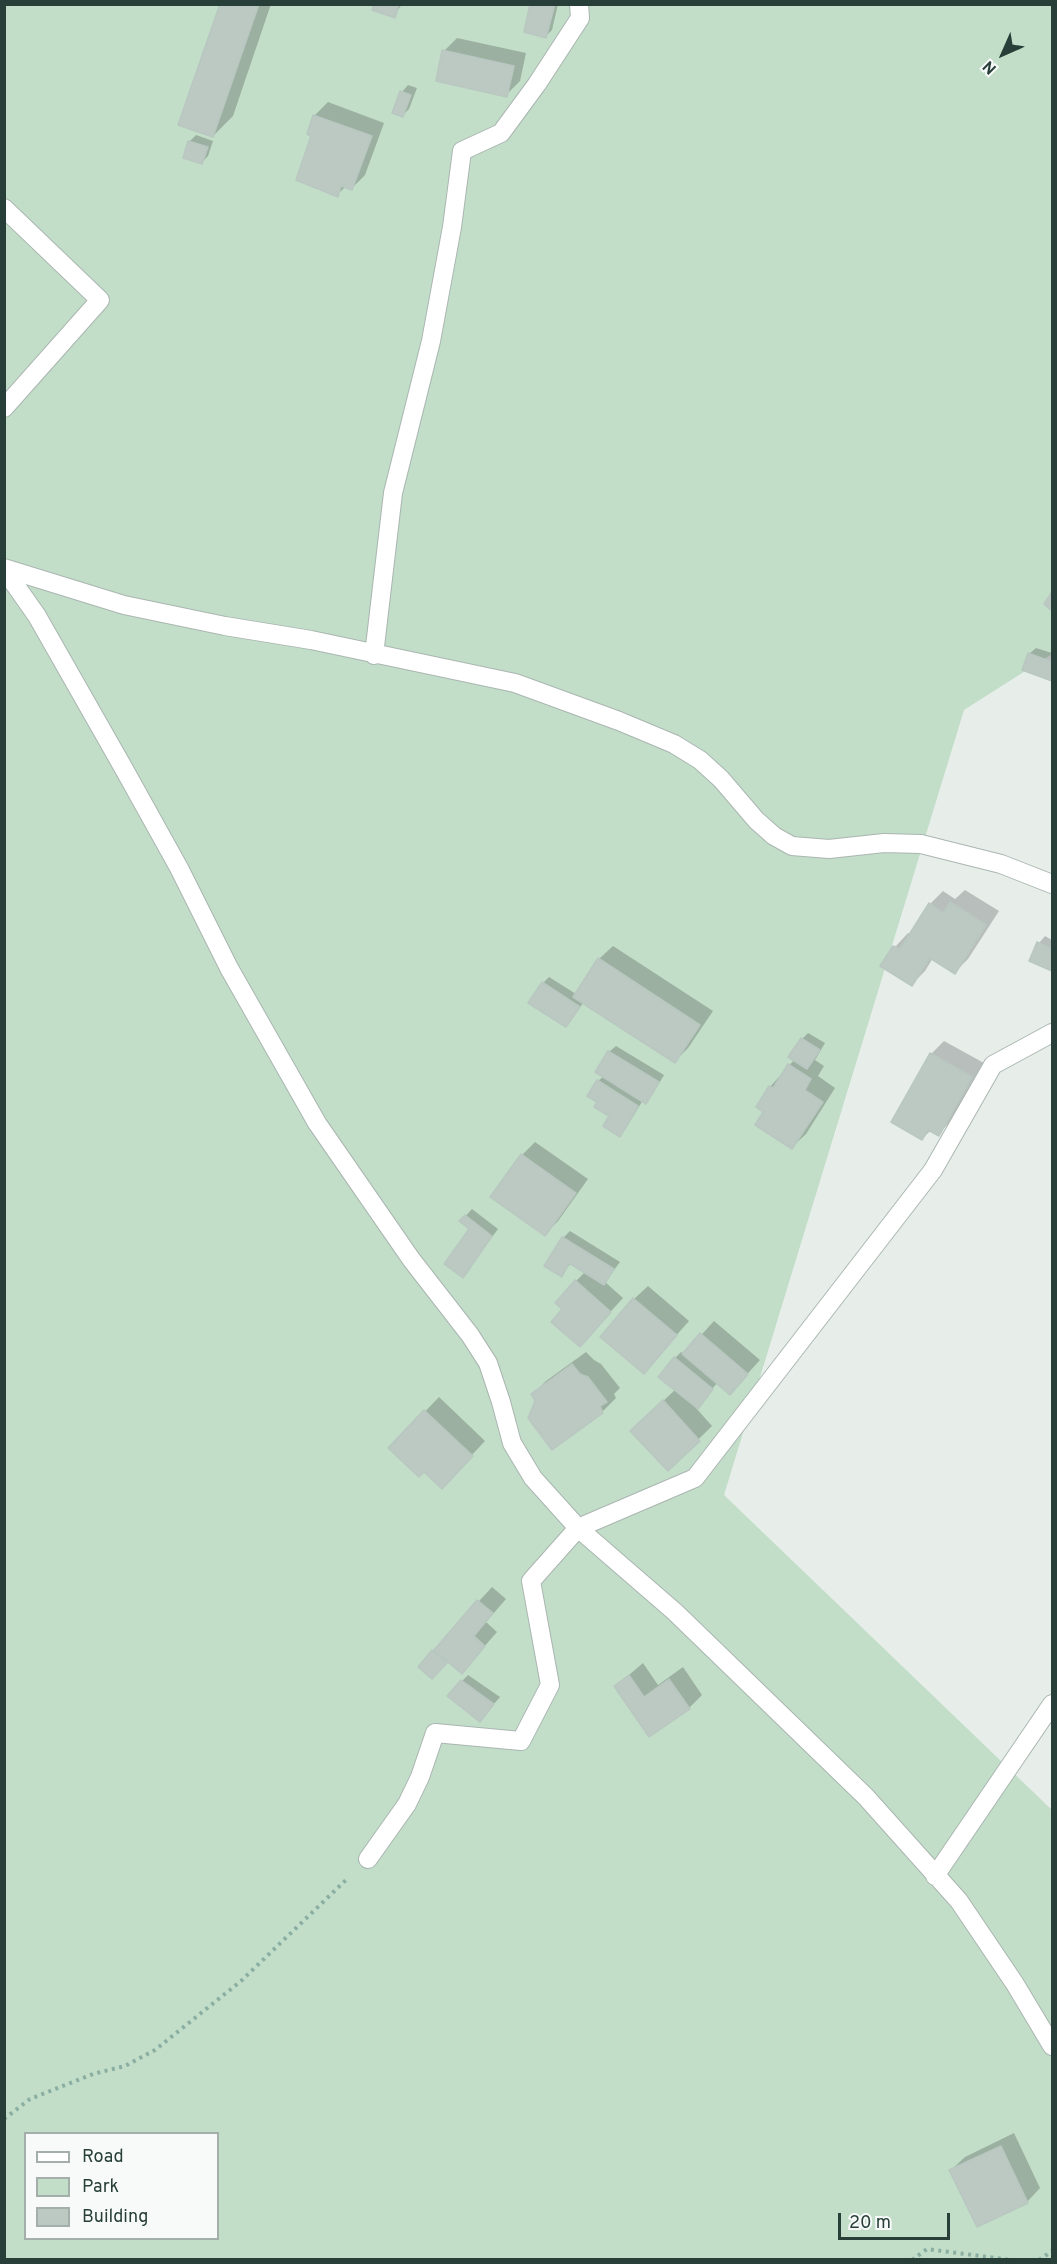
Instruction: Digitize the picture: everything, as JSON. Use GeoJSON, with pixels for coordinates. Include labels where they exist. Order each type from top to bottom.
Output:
{"type":"FeatureCollection","features":[{"type":"Feature","properties":{"kind":"street"},"geometry":{"type":"LineString","coordinates":[[374,655],[393,493],[431,340],[452,227],[462,151],[501,132],[537,84],[580,18],[579,4]]}},
{"type":"Feature","properties":{"kind":"street"},"geometry":{"type":"LineString","coordinates":[[4,208],[100,300],[4,408]]}},
{"type":"Feature","properties":{"kind":"street"},"geometry":{"type":"LineString","coordinates":[[4,568],[124,605],[225,626],[311,640],[515,683],[674,744],[700,760],[721,779],[756,820],[774,836],[792,846],[829,849],[884,843],[921,844],[1001,864],[1053,884]]}},
{"type":"Feature","properties":{"kind":"street"},"geometry":{"type":"LineString","coordinates":[[4,568],[37,616],[124,769],[179,868],[229,968],[317,1123],[411,1259],[476,1344],[491,1372],[512,1443],[522,1460],[547,1494],[578,1528],[675,1612],[858,1790],[912,1847],[959,1901],[1015,1984],[1053,2046]]}},
{"type":"Feature","properties":{"kind":"street"},"geometry":{"type":"LineString","coordinates":[[368,1858],[407,1804],[420,1777],[435,1733],[521,1741],[550,1685],[531,1581],[578,1528],[695,1478],[933,1170],[993,1065],[1053,1033]]}},
{"type":"Feature","properties":{"kind":"street"},"geometry":{"type":"LineString","coordinates":[[935,1876],[1053,1704]]}},
{"type":"Feature","properties":{"kind":"path"},"geometry":{"type":"LineString","coordinates":[[4,2119],[30,2099],[93,2074],[125,2066],[155,2050],[241,1981],[368,1858]]}},
{"type":"Feature","properties":{"kind":"path"},"geometry":{"type":"LineString","coordinates":[[912,2259],[927,2248],[1011,2259]]}},
{"type":"Feature","properties":{"kind":"path"},"geometry":{"type":"LineString","coordinates":[[1040,2259],[1053,2251]]}},
{"type":"Feature","properties":{"kind":"green space"},"geometry":{"type":"Polygon","coordinates":[[[5,5],[1052,5],[1052,654],[964,710],[724,1495],[1052,1810],[1052,2259],[5,2260],[5,5]]]}},
{"type":"Feature","properties":{"kind":"building"},"geometry":{"type":"Polygon","coordinates":[[[220,4],[259,4],[213,137],[178,125],[220,4]]]}},
{"type":"Feature","properties":{"kind":"building"},"geometry":{"type":"Polygon","coordinates":[[[374,4],[399,4],[395,18],[372,10],[374,4]]]}},
{"type":"Feature","properties":{"kind":"building"},"geometry":{"type":"Polygon","coordinates":[[[530,4],[555,4],[546,38],[524,32],[530,4]]]}},
{"type":"Feature","properties":{"kind":"building"},"geometry":{"type":"Polygon","coordinates":[[[442,50],[514,66],[507,97],[436,81],[442,50]]]}},
{"type":"Feature","properties":{"kind":"building"},"geometry":{"type":"Polygon","coordinates":[[[400,91],[411,95],[403,117],[392,113],[400,91]]]}},
{"type":"Feature","properties":{"kind":"building"},"geometry":{"type":"Polygon","coordinates":[[[313,115],[372,136],[352,190],[341,186],[338,197],[296,180],[311,136],[307,134],[313,115]]]}},
{"type":"Feature","properties":{"kind":"building"},"geometry":{"type":"Polygon","coordinates":[[[188,141],[208,147],[202,164],[183,158],[188,141]]]}},
{"type":"Feature","properties":{"kind":"building"},"geometry":{"type":"Polygon","coordinates":[[[1052,592],[1052,611],[1044,604],[1052,592]]]}},
{"type":"Feature","properties":{"kind":"building"},"geometry":{"type":"Polygon","coordinates":[[[1028,653],[1052,662],[1052,681],[1022,670],[1028,653]]]}},
{"type":"Feature","properties":{"kind":"building"},"geometry":{"type":"Polygon","coordinates":[[[950,902],[986,925],[955,974],[930,958],[912,986],[880,966],[893,946],[900,949],[929,903],[943,913],[950,902]]]}},
{"type":"Feature","properties":{"kind":"building"},"geometry":{"type":"Polygon","coordinates":[[[1037,942],[1052,949],[1052,971],[1029,961],[1037,942]]]}},
{"type":"Feature","properties":{"kind":"building"},"geometry":{"type":"Polygon","coordinates":[[[598,958],[700,1025],[675,1063],[573,997],[598,958]]]}},
{"type":"Feature","properties":{"kind":"building"},"geometry":{"type":"Polygon","coordinates":[[[542,982],[580,1007],[566,1027],[528,1003],[542,982]]]}},
{"type":"Feature","properties":{"kind":"building"},"geometry":{"type":"Polygon","coordinates":[[[801,1038],[820,1050],[807,1069],[788,1057],[801,1038]]]}},
{"type":"Feature","properties":{"kind":"building"},"geometry":{"type":"Polygon","coordinates":[[[608,1051],[659,1082],[646,1104],[595,1072],[608,1051]]]}},
{"type":"Feature","properties":{"kind":"building"},"geometry":{"type":"Polygon","coordinates":[[[930,1053],[972,1077],[939,1136],[928,1130],[922,1140],[891,1122],[930,1053]]]}},
{"type":"Feature","properties":{"kind":"building"},"geometry":{"type":"Polygon","coordinates":[[[788,1064],[811,1079],[805,1090],[823,1102],[792,1149],[755,1125],[763,1112],[756,1107],[769,1086],[773,1088],[788,1064]]]}},
{"type":"Feature","properties":{"kind":"building"},"geometry":{"type":"Polygon","coordinates":[[[597,1080],[638,1106],[620,1137],[603,1126],[609,1116],[594,1107],[597,1102],[587,1096],[597,1080]]]}},
{"type":"Feature","properties":{"kind":"building"},"geometry":{"type":"Polygon","coordinates":[[[521,1154],[576,1193],[545,1236],[490,1197],[521,1154]]]}},
{"type":"Feature","properties":{"kind":"building"},"geometry":{"type":"Polygon","coordinates":[[[465,1215],[492,1236],[463,1278],[444,1264],[469,1229],[459,1221],[465,1215]]]}},
{"type":"Feature","properties":{"kind":"building"},"geometry":{"type":"Polygon","coordinates":[[[562,1237],[614,1269],[604,1285],[569,1263],[562,1277],[544,1266],[562,1237]]]}},
{"type":"Feature","properties":{"kind":"building"},"geometry":{"type":"Polygon","coordinates":[[[575,1280],[611,1312],[580,1347],[551,1322],[562,1309],[555,1303],[575,1280]]]}},
{"type":"Feature","properties":{"kind":"building"},"geometry":{"type":"Polygon","coordinates":[[[633,1298],[677,1335],[644,1374],[600,1337],[633,1298]]]}},
{"type":"Feature","properties":{"kind":"building"},"geometry":{"type":"Polygon","coordinates":[[[700,1333],[748,1374],[730,1395],[682,1354],[700,1333]]]}},
{"type":"Feature","properties":{"kind":"building"},"geometry":{"type":"Polygon","coordinates":[[[674,1357],[713,1389],[698,1409],[658,1377],[674,1357]]]}},
{"type":"Feature","properties":{"kind":"building"},"geometry":{"type":"Polygon","coordinates":[[[572,1364],[580,1374],[588,1377],[607,1402],[600,1406],[603,1413],[552,1450],[528,1418],[535,1401],[531,1394],[572,1364]]]}},
{"type":"Feature","properties":{"kind":"building"},"geometry":{"type":"Polygon","coordinates":[[[663,1400],[700,1441],[668,1471],[630,1431],[663,1400]]]}},
{"type":"Feature","properties":{"kind":"building"},"geometry":{"type":"Polygon","coordinates":[[[424,1410],[473,1456],[442,1489],[424,1472],[419,1477],[388,1448],[424,1410]]]}},
{"type":"Feature","properties":{"kind":"building"},"geometry":{"type":"Polygon","coordinates":[[[477,1600],[493,1613],[474,1636],[485,1646],[462,1674],[434,1650],[477,1600]]]}},
{"type":"Feature","properties":{"kind":"building"},"geometry":{"type":"Polygon","coordinates":[[[432,1650],[447,1663],[432,1679],[418,1667],[432,1650]]]}},
{"type":"Feature","properties":{"kind":"building"},"geometry":{"type":"Polygon","coordinates":[[[629,1675],[644,1697],[669,1679],[690,1709],[649,1737],[614,1686],[629,1675]]]}},
{"type":"Feature","properties":{"kind":"building"},"geometry":{"type":"Polygon","coordinates":[[[461,1680],[494,1704],[480,1722],[447,1696],[461,1680]]]}},
{"type":"Feature","properties":{"kind":"building"},"geometry":{"type":"Polygon","coordinates":[[[1001,2146],[1028,2203],[977,2227],[949,2170],[1001,2146]]]}}]}
